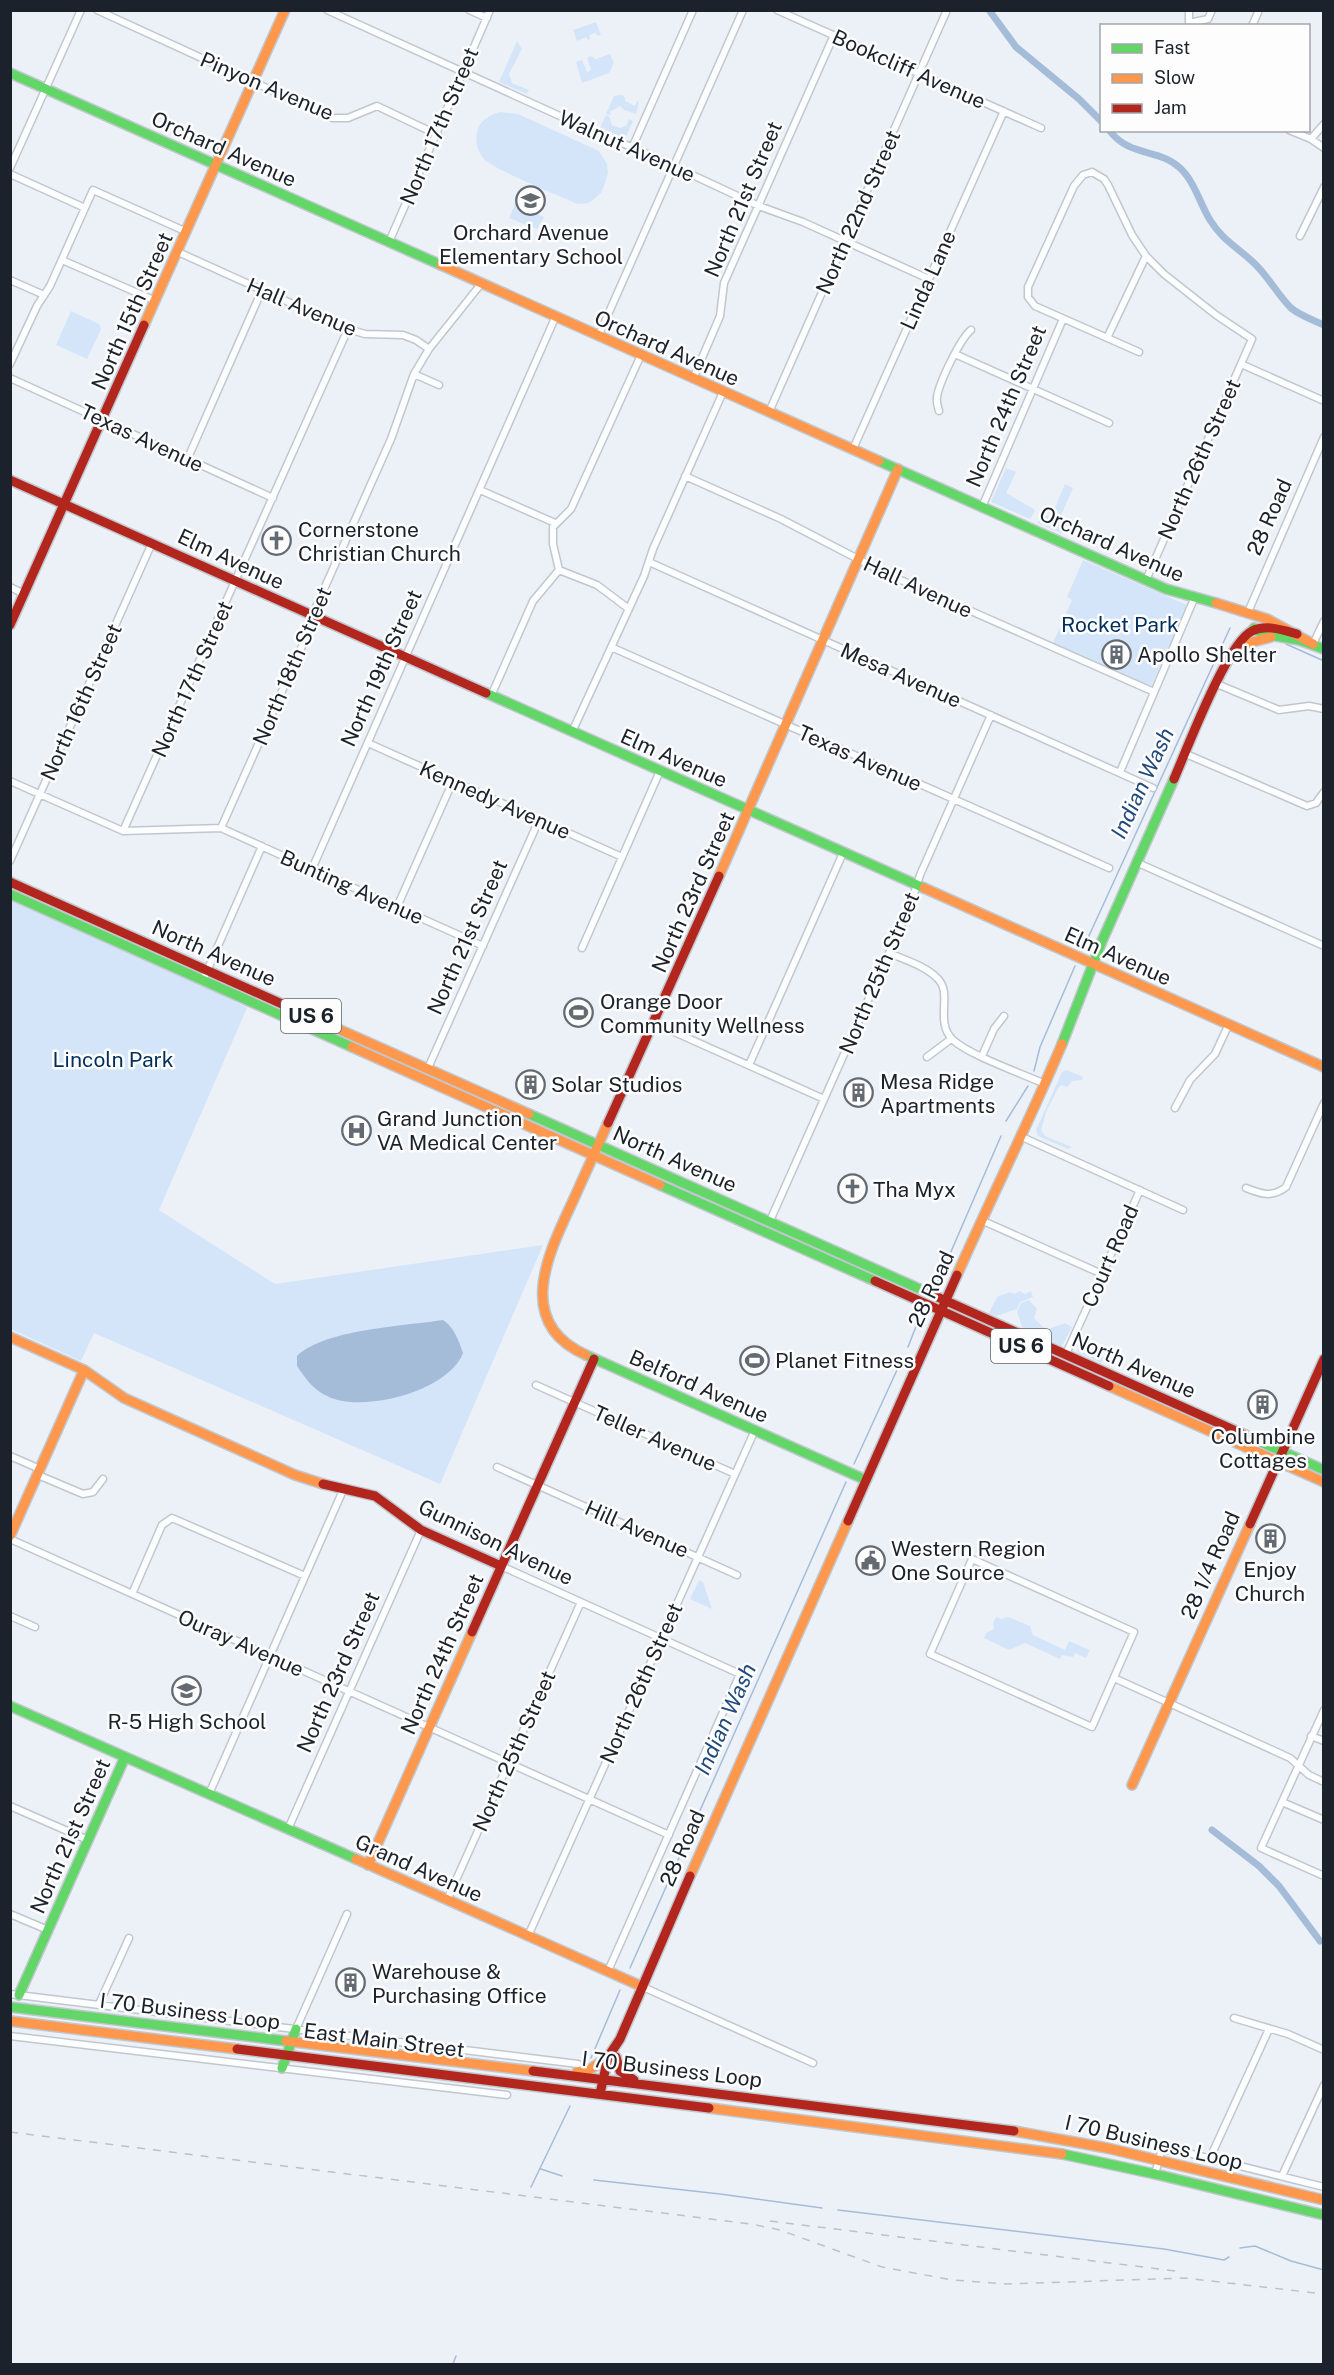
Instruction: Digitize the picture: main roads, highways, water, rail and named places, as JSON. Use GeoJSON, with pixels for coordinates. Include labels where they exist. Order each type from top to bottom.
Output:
{"type":"FeatureCollection","features":[{"type":"Feature","properties":{"kind":"main road","name":"North 15th Street"},"geometry":{"type":"LineString","coordinates":[[10,625],[285,10]]}},
{"type":"Feature","properties":{"kind":"main road","name":"Orchard Avenue"},"geometry":{"type":"LineString","coordinates":[[10,73],[1146,580],[1194,599],[1248,612],[1297,634],[1323,649]]}},
{"type":"Feature","properties":{"kind":"main road","name":"North 23rd Street"},"geometry":{"type":"LineString","coordinates":[[542,1298],[542,1280],[547,1260],[898,470]]}},
{"type":"Feature","properties":{"kind":"main road","name":"Elm Avenue"},"geometry":{"type":"LineString","coordinates":[[10,480],[1323,1067]]}},
{"type":"Feature","properties":{"kind":"main road"},"geometry":{"type":"LineString","coordinates":[[1248,612],[1254,628],[1272,627],[1297,634]]}},
{"type":"Feature","properties":{"kind":"main road","name":"Orchard Avenue"},"geometry":{"type":"LineString","coordinates":[[1254,628],[1272,637],[1287,637],[1313,644]]}},
{"type":"Feature","properties":{"kind":"main road","name":"28 Road"},"geometry":{"type":"LineString","coordinates":[[600,2094],[612,2057],[945,1300],[1004,1169],[1022,1137],[1076,1014],[1093,965],[1217,684],[1242,636],[1254,628]]}},
{"type":"Feature","properties":{"kind":"main road"},"geometry":{"type":"LineString","coordinates":[[1232,654],[1252,642],[1272,637]]}},
{"type":"Feature","properties":{"kind":"main road","name":"North Avenue"},"geometry":{"type":"LineString","coordinates":[[10,882],[1323,1470]]}},
{"type":"Feature","properties":{"kind":"main road","name":"North Avenue"},"geometry":{"type":"LineString","coordinates":[[10,894],[1321,1480]]}},
{"type":"Feature","properties":{"kind":"main road"},"geometry":{"type":"LineString","coordinates":[[79,925],[84,914]]}},
{"type":"Feature","properties":{"kind":"main road"},"geometry":{"type":"LineString","coordinates":[[227,991],[242,992],[256,998],[264,995]]}},
{"type":"Feature","properties":{"kind":"main road"},"geometry":{"type":"LineString","coordinates":[[268,1009],[279,1007],[302,1017],[322,1021]]}},
{"type":"Feature","properties":{"kind":"main road"},"geometry":{"type":"LineString","coordinates":[[354,1047],[358,1037]]}},
{"type":"Feature","properties":{"kind":"main road"},"geometry":{"type":"LineString","coordinates":[[390,1064],[397,1061],[419,1071],[428,1068]]}},
{"type":"Feature","properties":{"kind":"main road"},"geometry":{"type":"LineString","coordinates":[[423,1078],[436,1077],[459,1087],[472,1088]]}},
{"type":"Feature","properties":{"kind":"main road"},"geometry":{"type":"LineString","coordinates":[[802,1248],[820,1249],[843,1260],[853,1258]]}},
{"type":"Feature","properties":{"kind":"main road"},"geometry":{"type":"LineString","coordinates":[[852,1270],[865,1268],[889,1280],[902,1280]]}},
{"type":"Feature","properties":{"kind":"main road","name":"Belford Avenue"},"geometry":{"type":"LineString","coordinates":[[542,1298],[547,1316],[558,1333],[568,1344],[594,1359],[866,1480]]}},
{"type":"Feature","properties":{"kind":"main road","name":"Gunnison Avenue"},"geometry":{"type":"LineString","coordinates":[[10,1337],[84,1370],[124,1398],[295,1475],[375,1496],[421,1530],[501,1566]]}},
{"type":"Feature","properties":{"kind":"main road"},"geometry":{"type":"LineString","coordinates":[[1011,1341],[1034,1345],[1055,1355],[1066,1354]]}},
{"type":"Feature","properties":{"kind":"main road","name":"North 24th Street"},"geometry":{"type":"LineString","coordinates":[[368,1864],[594,1359]]}},
{"type":"Feature","properties":{"kind":"main road","name":"28 1/4 Road"},"geometry":{"type":"LineString","coordinates":[[1132,1785],[1323,1359]]}},
{"type":"Feature","properties":{"kind":"main road"},"geometry":{"type":"LineString","coordinates":[[1067,1366],[1077,1364],[1101,1374],[1119,1378]]}},
{"type":"Feature","properties":{"kind":"main road"},"geometry":{"type":"LineString","coordinates":[[10,1538],[84,1370]]}},
{"type":"Feature","properties":{"kind":"main road"},"geometry":{"type":"LineString","coordinates":[[1156,1406],[1158,1395]]}},
{"type":"Feature","properties":{"kind":"main road","name":"Grand Avenue"},"geometry":{"type":"LineString","coordinates":[[10,1706],[643,1987]]}},
{"type":"Feature","properties":{"kind":"main road","name":"North 21st Street"},"geometry":{"type":"LineString","coordinates":[[15,1994],[48,1930],[125,1756]]}},
{"type":"Feature","properties":{"kind":"main road","name":"I 70 Business Loop"},"geometry":{"type":"LineString","coordinates":[[10,2007],[649,2084],[1057,2138],[1158,2159],[1323,2200]]}},
{"type":"Feature","properties":{"kind":"main road","name":"I 70 Business Loop"},"geometry":{"type":"LineString","coordinates":[[10,2021],[1053,2152],[1323,2215]]}},
{"type":"Feature","properties":{"kind":"main road"},"geometry":{"type":"LineString","coordinates":[[282,2068],[296,2029]]}},
{"type":"Feature","properties":{"kind":"main road"},"geometry":{"type":"LineString","coordinates":[[477,2079],[480,2052]]}},
{"type":"Feature","properties":{"kind":"main road"},"geometry":{"type":"LineString","coordinates":[[545,2073],[583,2072],[612,2057],[621,2073],[649,2084]]}},
{"type":"Feature","properties":{"kind":"main road"},"geometry":{"type":"LineString","coordinates":[[825,2107],[826,2122]]}},
{"type":"Feature","properties":{"kind":"main road"},"geometry":{"type":"LineString","coordinates":[[1053,2152],[1057,2138]]}},
{"type":"Feature","properties":{"kind":"waterway"},"geometry":{"type":"LineString","coordinates":[[989,10],[1016,47],[1079,99],[1100,120]]}},
{"type":"Feature","properties":{"kind":"waterway"},"geometry":{"type":"LineString","coordinates":[[1111,132],[1126,145],[1163,158],[1180,168],[1190,180],[1210,220],[1220,234],[1256,265],[1291,308],[1324,325]]}},
{"type":"Feature","properties":{"kind":"waterway","name":"Indian Wash"},"geometry":{"type":"LineString","coordinates":[[1082,951],[1230,628]]}},
{"type":"Feature","properties":{"kind":"waterway","name":"Indian Wash"},"geometry":{"type":"LineString","coordinates":[[1286,644],[1324,661]]}},
{"type":"Feature","properties":{"kind":"waterway","name":"Indian Wash"},"geometry":{"type":"LineString","coordinates":[[1034,1071],[1040,1047],[1075,966]]}},
{"type":"Feature","properties":{"kind":"waterway","name":"Indian Wash"},"geometry":{"type":"LineString","coordinates":[[1006,1121],[1028,1086]]}},
{"type":"Feature","properties":{"kind":"waterway","name":"Indian Wash"},"geometry":{"type":"LineString","coordinates":[[937,1284],[1001,1136]]}},
{"type":"Feature","properties":{"kind":"waterway","name":"Indian Wash"},"geometry":{"type":"LineString","coordinates":[[908,1347],[917,1324],[924,1315]]}},
{"type":"Feature","properties":{"kind":"waterway","name":"Indian Wash"},"geometry":{"type":"LineString","coordinates":[[854,1464],[902,1359]]}},
{"type":"Feature","properties":{"kind":"waterway","name":"Indian Wash"},"geometry":{"type":"LineString","coordinates":[[630,1968],[846,1482]]}},
{"type":"Feature","properties":{"kind":"waterway"},"geometry":{"type":"LineString","coordinates":[[1212,1830],[1259,1866],[1279,1886],[1320,1941]]}},
{"type":"Feature","properties":{"kind":"waterway","name":"Indian Wash"},"geometry":{"type":"LineString","coordinates":[[591,2058],[620,1990]]}},
{"type":"Feature","properties":{"kind":"waterway","name":"Indian Wash"},"geometry":{"type":"LineString","coordinates":[[531,2187],[570,2106]]}},
{"type":"Feature","properties":{"kind":"waterway"},"geometry":{"type":"LineString","coordinates":[[541,2169],[562,2176]]}},
{"type":"Feature","properties":{"kind":"waterway"},"geometry":{"type":"LineString","coordinates":[[594,2180],[822,2208]]}},
{"type":"Feature","properties":{"kind":"waterway"},"geometry":{"type":"LineString","coordinates":[[838,2210],[1164,2249],[1224,2260],[1229,2257]]}},
{"type":"Feature","properties":{"kind":"waterway"},"geometry":{"type":"LineString","coordinates":[[1240,2248],[1255,2246],[1291,2261],[1324,2270]]}},
{"type":"Feature","properties":{"kind":"waterway","name":"Indian Wash"},"geometry":{"type":"LineString","coordinates":[[453,2364],[456,2356]]}},
{"type":"Feature","properties":{"kind":"railway"},"geometry":{"type":"LineString","coordinates":[[10,2132],[751,2224],[780,2230],[882,2267],[952,2280],[1007,2284],[1185,2278],[1324,2294]]}},
{"type":"Feature","properties":{"kind":"railway"},"geometry":{"type":"LineString","coordinates":[[770,2221],[1175,2271]]}},
{"type":"Feature","properties":{"kind":"place","name":"Orchard Avenue Elementary School"},"geometry":{"type":"Point","coordinates":[531,201]}},
{"type":"Feature","properties":{"kind":"place","name":"Cornerstone Christian Church"},"geometry":{"type":"Point","coordinates":[277,541]}},
{"type":"Feature","properties":{"kind":"place","name":"Apollo Shelter"},"geometry":{"type":"Point","coordinates":[1116,654]}},
{"type":"Feature","properties":{"kind":"place","name":"Orange Door Community Wellness"},"geometry":{"type":"Point","coordinates":[579,1013]}},
{"type":"Feature","properties":{"kind":"place","name":"Solar Studios"},"geometry":{"type":"Point","coordinates":[530,1084]}},
{"type":"Feature","properties":{"kind":"place","name":"Mesa Ridge Apartments"},"geometry":{"type":"Point","coordinates":[859,1093]}},
{"type":"Feature","properties":{"kind":"place","name":"Grand Junction VA Medical Center"},"geometry":{"type":"Point","coordinates":[356,1130]}},
{"type":"Feature","properties":{"kind":"place","name":"Tha Myx"},"geometry":{"type":"Point","coordinates":[852,1189]}},
{"type":"Feature","properties":{"kind":"place","name":"Planet Fitness"},"geometry":{"type":"Point","coordinates":[754,1360]}},
{"type":"Feature","properties":{"kind":"place","name":"Columbine Cottages"},"geometry":{"type":"Point","coordinates":[1263,1405]}},
{"type":"Feature","properties":{"kind":"place","name":"Enjoy Church"},"geometry":{"type":"Point","coordinates":[1270,1538]}},
{"type":"Feature","properties":{"kind":"place","name":"Western Region One Source"},"geometry":{"type":"Point","coordinates":[870,1560]}},
{"type":"Feature","properties":{"kind":"place","name":"R-5 High School"},"geometry":{"type":"Point","coordinates":[187,1690]}},
{"type":"Feature","properties":{"kind":"place","name":"Warehouse & Purchasing Office"},"geometry":{"type":"Point","coordinates":[351,1983]}},
{"type":"Feature","properties":{"kind":"park label","name":"Rocket Park"},"geometry":{"type":"Point","coordinates":[1120,624]}},
{"type":"Feature","properties":{"kind":"park label","name":"Lincoln Park"},"geometry":{"type":"Point","coordinates":[113,1059]}}]}
